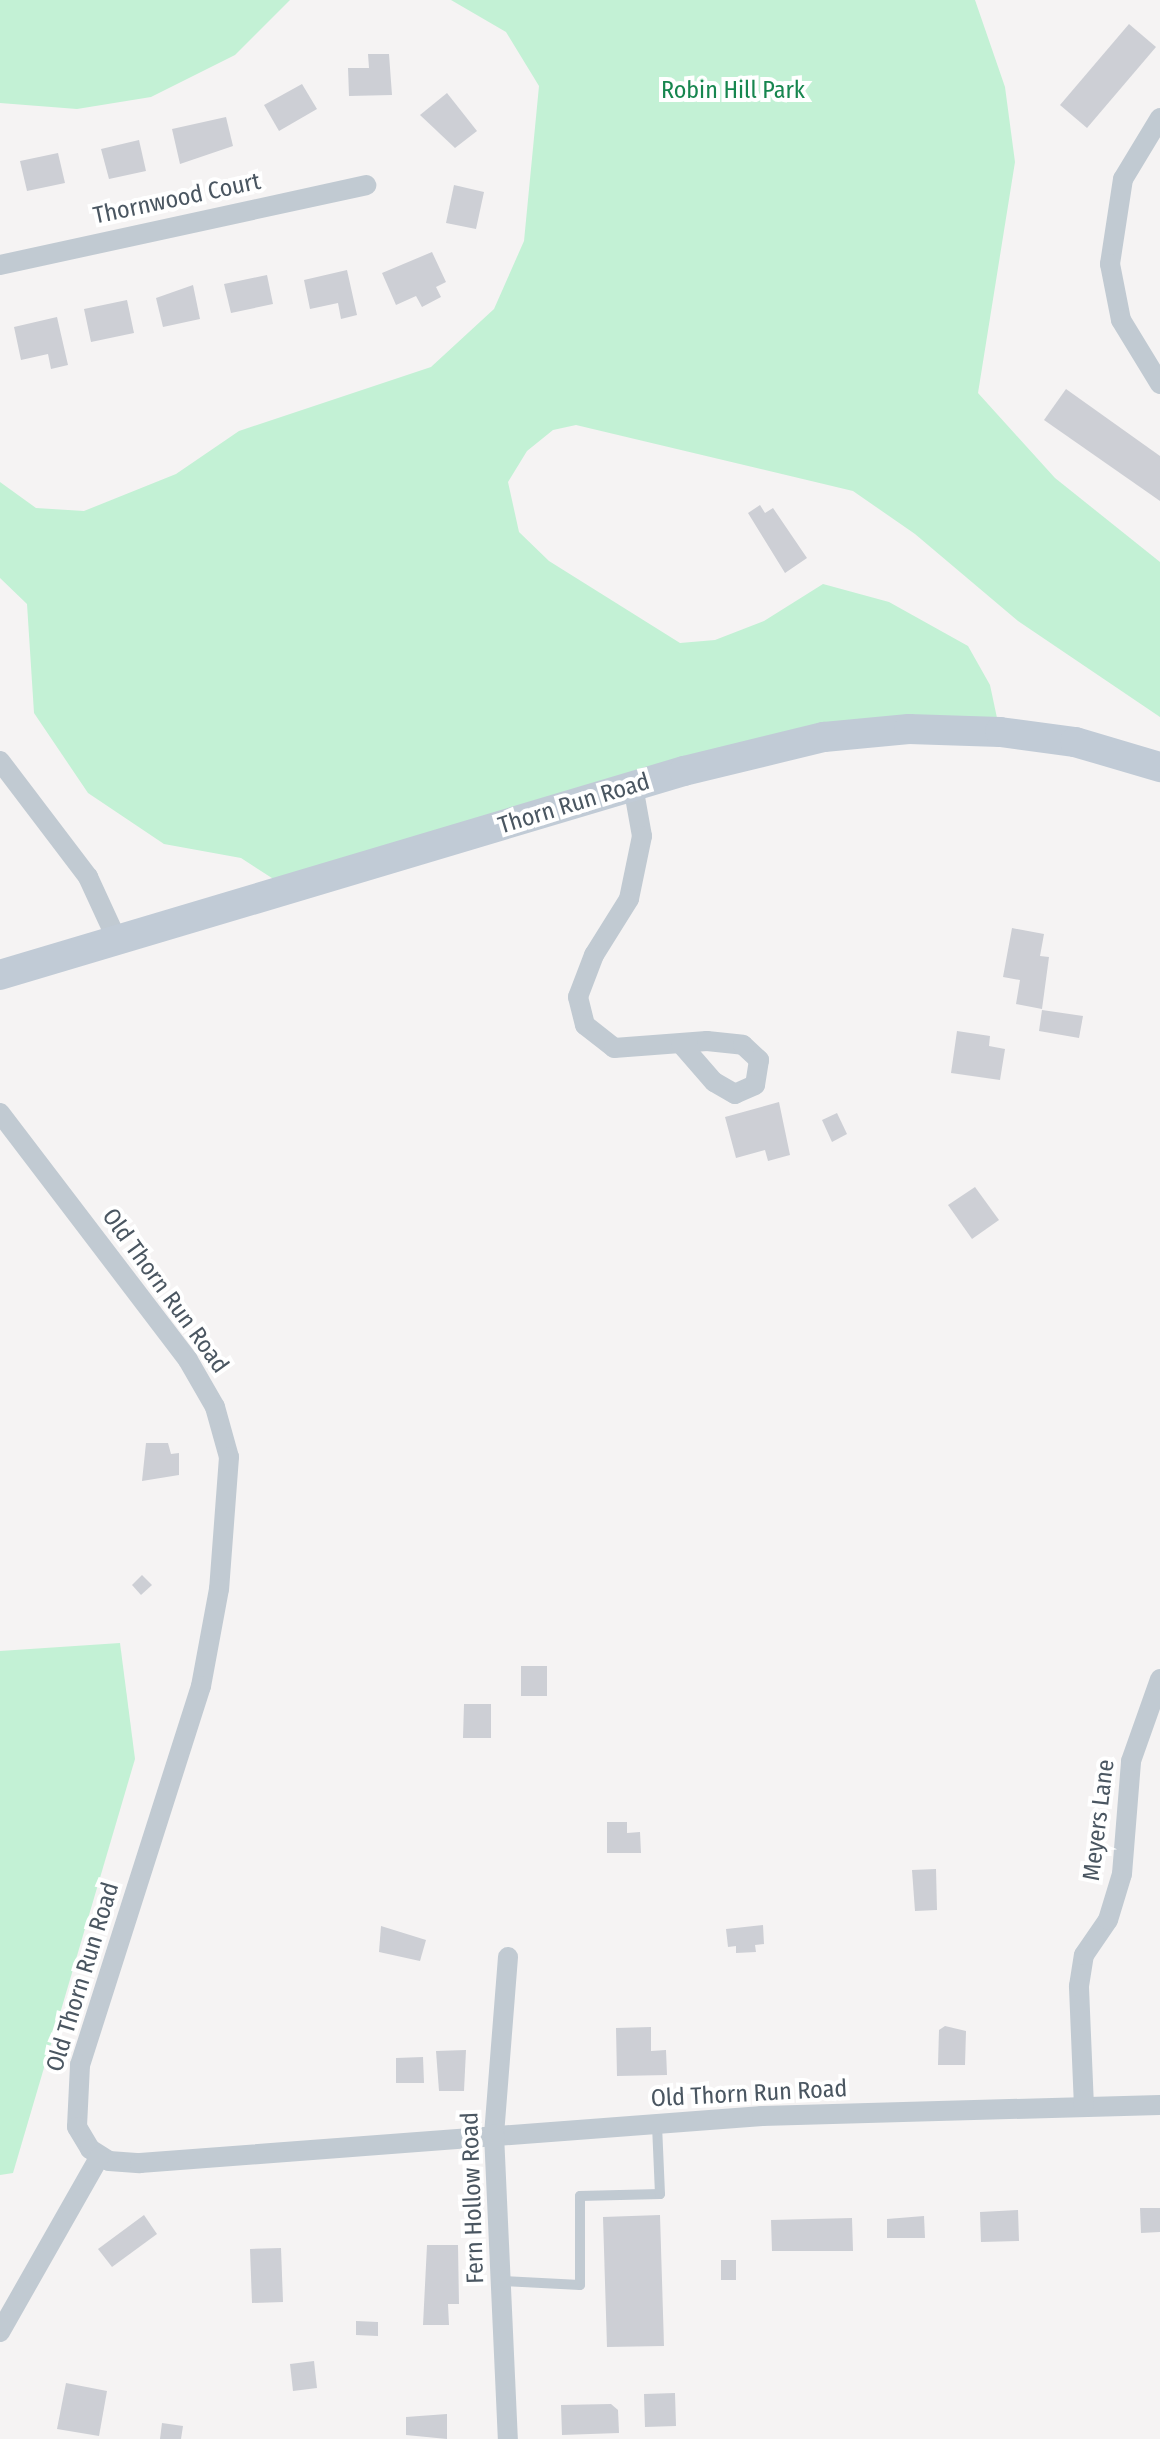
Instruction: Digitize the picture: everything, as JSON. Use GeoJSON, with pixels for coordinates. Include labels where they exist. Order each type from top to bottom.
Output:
{"type":"FeatureCollection","features":[{"type":"Feature","properties":{"kind":"street"},"geometry":{"type":"LineString","coordinates":[[1160,118],[1123,179],[1110,264],[1121,320],[1160,384]]}},
{"type":"Feature","properties":{"kind":"street","name":"Thornwood Court"},"geometry":{"type":"LineString","coordinates":[[0,265],[366,185]]}},
{"type":"Feature","properties":{"kind":"street","name":"Thorn Run Road"},"geometry":{"type":"LineString","coordinates":[[0,975],[633,786],[778,746],[909,729],[1041,737],[1160,767]]}},
{"type":"Feature","properties":{"kind":"street"},"geometry":{"type":"LineString","coordinates":[[0,761],[88,877],[117,940]]}},
{"type":"Feature","properties":{"kind":"street"},"geometry":{"type":"LineString","coordinates":[[633,786],[642,836],[629,899],[594,955],[578,997],[585,1025],[614,1048],[681,1044]]}},
{"type":"Feature","properties":{"kind":"street","name":"Old Thorn Run Road"},"geometry":{"type":"LineString","coordinates":[[0,1113],[188,1360],[215,1407],[229,1457],[219,1589],[201,1686],[80,2065],[77,2127],[85,2145],[100,2156],[140,2163],[494,2134],[1160,2105]]}},
{"type":"Feature","properties":{"kind":"street","name":"Meyers Lane"},"geometry":{"type":"LineString","coordinates":[[1084,2107],[1079,1986],[1084,1955],[1108,1920],[1122,1874],[1131,1761],[1160,1679]]}},
{"type":"Feature","properties":{"kind":"street","name":"Fern Hollow Road"},"geometry":{"type":"LineString","coordinates":[[508,1957],[494,2134],[508,2439]]}},
{"type":"Feature","properties":{"kind":"street"},"geometry":{"type":"LineString","coordinates":[[0,2332],[100,2156]]}},
{"type":"Feature","properties":{"kind":"lane"},"geometry":{"type":"LineString","coordinates":[[501,2281],[580,2285],[580,2196],[660,2194],[657,2125]]}},
{"type":"Feature","properties":{"kind":"green space"},"geometry":{"type":"Polygon","coordinates":[[[0,0],[290,0],[235,55],[151,97],[77,109],[0,103],[0,0]]]}},
{"type":"Feature","properties":{"kind":"green space","name":"Robin Hill Park"},"geometry":{"type":"Polygon","coordinates":[[[451,0],[975,0],[1005,87],[1015,162],[978,393],[1055,478],[1160,562],[1160,717],[1018,621],[915,534],[853,491],[576,425],[553,430],[527,451],[508,482],[519,532],[549,561],[680,643],[715,640],[764,621],[823,584],[889,602],[968,646],[990,685],[1000,732],[868,731],[289,889],[241,858],[164,844],[88,793],[34,713],[27,604],[0,578],[0,482],[36,508],[84,511],[176,474],[239,431],[431,367],[494,309],[524,241],[539,86],[506,32],[451,0]]]}},
{"type":"Feature","properties":{"kind":"green space"},"geometry":{"type":"Polygon","coordinates":[[[120,1643],[135,1759],[13,2173],[0,2175],[0,1651],[120,1643]]]}},
{"type":"Feature","properties":{"kind":"building"},"geometry":{"type":"Polygon","coordinates":[[[1129,24],[1156,47],[1087,128],[1060,105],[1129,24]]]}},
{"type":"Feature","properties":{"kind":"building"},"geometry":{"type":"Polygon","coordinates":[[[368,54],[389,54],[392,95],[349,96],[348,68],[369,68],[368,54]]]}},
{"type":"Feature","properties":{"kind":"building"},"geometry":{"type":"Polygon","coordinates":[[[302,84],[317,109],[279,131],[264,105],[302,84]]]}},
{"type":"Feature","properties":{"kind":"building"},"geometry":{"type":"Polygon","coordinates":[[[447,93],[477,131],[455,148],[420,115],[447,93]]]}},
{"type":"Feature","properties":{"kind":"building"},"geometry":{"type":"Polygon","coordinates":[[[226,117],[233,146],[180,164],[172,129],[226,117]]]}},
{"type":"Feature","properties":{"kind":"building"},"geometry":{"type":"Polygon","coordinates":[[[139,140],[146,171],[109,179],[101,149],[139,140]]]}},
{"type":"Feature","properties":{"kind":"building"},"geometry":{"type":"Polygon","coordinates":[[[58,153],[65,183],[27,191],[20,161],[58,153]]]}},
{"type":"Feature","properties":{"kind":"building"},"geometry":{"type":"Polygon","coordinates":[[[454,185],[484,192],[476,229],[446,223],[454,185]]]}},
{"type":"Feature","properties":{"kind":"building"},"geometry":{"type":"Polygon","coordinates":[[[432,252],[446,282],[436,287],[441,297],[422,307],[416,296],[396,305],[382,273],[432,252]]]}},
{"type":"Feature","properties":{"kind":"building"},"geometry":{"type":"Polygon","coordinates":[[[347,270],[357,315],[341,319],[338,303],[310,309],[304,280],[347,270]]]}},
{"type":"Feature","properties":{"kind":"building"},"geometry":{"type":"Polygon","coordinates":[[[267,275],[273,304],[231,313],[224,284],[267,275]]]}},
{"type":"Feature","properties":{"kind":"building"},"geometry":{"type":"Polygon","coordinates":[[[193,285],[200,319],[163,327],[156,298],[193,285]]]}},
{"type":"Feature","properties":{"kind":"building"},"geometry":{"type":"Polygon","coordinates":[[[127,300],[134,333],[91,342],[84,309],[127,300]]]}},
{"type":"Feature","properties":{"kind":"building"},"geometry":{"type":"Polygon","coordinates":[[[57,317],[68,365],[51,369],[48,354],[21,360],[14,327],[57,317]]]}},
{"type":"Feature","properties":{"kind":"building"},"geometry":{"type":"Polygon","coordinates":[[[1066,389],[1160,456],[1160,501],[1044,420],[1066,389]]]}},
{"type":"Feature","properties":{"kind":"building"},"geometry":{"type":"Polygon","coordinates":[[[760,505],[765,513],[773,508],[807,558],[785,573],[748,513],[760,505]]]}},
{"type":"Feature","properties":{"kind":"building"},"geometry":{"type":"Polygon","coordinates":[[[1012,928],[1044,934],[1040,956],[1049,957],[1042,1009],[1016,1004],[1020,980],[1003,977],[1012,928]]]}},
{"type":"Feature","properties":{"kind":"building"},"geometry":{"type":"Polygon","coordinates":[[[1042,1010],[1083,1016],[1079,1038],[1039,1031],[1042,1010]]]}},
{"type":"Feature","properties":{"kind":"building"},"geometry":{"type":"Polygon","coordinates":[[[957,1031],[990,1036],[989,1046],[1005,1049],[1000,1080],[951,1073],[957,1031]]]}},
{"type":"Feature","properties":{"kind":"building"},"geometry":{"type":"Polygon","coordinates":[[[779,1102],[790,1155],[768,1161],[765,1150],[736,1158],[725,1117],[779,1102]]]}},
{"type":"Feature","properties":{"kind":"building"},"geometry":{"type":"Polygon","coordinates":[[[837,1113],[847,1134],[832,1142],[822,1120],[837,1113]]]}},
{"type":"Feature","properties":{"kind":"building"},"geometry":{"type":"Polygon","coordinates":[[[975,1187],[999,1220],[972,1239],[948,1205],[975,1187]]]}},
{"type":"Feature","properties":{"kind":"building"},"geometry":{"type":"Polygon","coordinates":[[[146,1443],[168,1443],[171,1454],[179,1453],[179,1475],[142,1481],[146,1443]]]}},
{"type":"Feature","properties":{"kind":"building"},"geometry":{"type":"Polygon","coordinates":[[[142,1575],[152,1585],[141,1595],[132,1585],[142,1575]]]}},
{"type":"Feature","properties":{"kind":"building"},"geometry":{"type":"Polygon","coordinates":[[[521,1666],[547,1666],[547,1696],[521,1696],[521,1666]]]}},
{"type":"Feature","properties":{"kind":"building"},"geometry":{"type":"Polygon","coordinates":[[[464,1704],[491,1704],[491,1738],[463,1738],[464,1704]]]}},
{"type":"Feature","properties":{"kind":"building"},"geometry":{"type":"Polygon","coordinates":[[[607,1822],[627,1822],[627,1833],[640,1832],[641,1853],[607,1853],[607,1822]]]}},
{"type":"Feature","properties":{"kind":"building"},"geometry":{"type":"Polygon","coordinates":[[[936,1869],[937,1910],[915,1911],[912,1870],[936,1869]]]}},
{"type":"Feature","properties":{"kind":"building"},"geometry":{"type":"Polygon","coordinates":[[[763,1925],[764,1944],[755,1945],[756,1952],[736,1953],[736,1946],[728,1947],[726,1929],[763,1925]]]}},
{"type":"Feature","properties":{"kind":"building"},"geometry":{"type":"Polygon","coordinates":[[[381,1926],[426,1940],[420,1961],[379,1952],[381,1926]]]}},
{"type":"Feature","properties":{"kind":"building"},"geometry":{"type":"Polygon","coordinates":[[[945,2026],[966,2031],[965,2065],[938,2065],[939,2030],[945,2026]]]}},
{"type":"Feature","properties":{"kind":"building"},"geometry":{"type":"Polygon","coordinates":[[[651,2027],[651,2051],[666,2050],[667,2075],[617,2076],[616,2028],[651,2027]]]}},
{"type":"Feature","properties":{"kind":"building"},"geometry":{"type":"Polygon","coordinates":[[[466,2050],[464,2091],[439,2091],[436,2051],[466,2050]]]}},
{"type":"Feature","properties":{"kind":"building"},"geometry":{"type":"Polygon","coordinates":[[[423,2057],[424,2083],[396,2083],[396,2058],[423,2057]]]}},
{"type":"Feature","properties":{"kind":"building"},"geometry":{"type":"Polygon","coordinates":[[[1140,2208],[1160,2208],[1160,2232],[1141,2233],[1140,2208]]]}},
{"type":"Feature","properties":{"kind":"building"},"geometry":{"type":"Polygon","coordinates":[[[1018,2210],[1019,2241],[981,2242],[980,2212],[1018,2210]]]}},
{"type":"Feature","properties":{"kind":"building"},"geometry":{"type":"Polygon","coordinates":[[[144,2215],[157,2234],[112,2267],[98,2249],[144,2215]]]}},
{"type":"Feature","properties":{"kind":"building"},"geometry":{"type":"Polygon","coordinates":[[[660,2215],[664,2346],[607,2347],[603,2217],[660,2215]]]}},
{"type":"Feature","properties":{"kind":"building"},"geometry":{"type":"Polygon","coordinates":[[[924,2216],[925,2238],[887,2238],[887,2219],[924,2216]]]}},
{"type":"Feature","properties":{"kind":"building"},"geometry":{"type":"Polygon","coordinates":[[[852,2218],[853,2251],[772,2251],[771,2220],[852,2218]]]}},
{"type":"Feature","properties":{"kind":"building"},"geometry":{"type":"Polygon","coordinates":[[[427,2245],[458,2245],[459,2304],[448,2304],[449,2325],[423,2325],[427,2245]]]}},
{"type":"Feature","properties":{"kind":"building"},"geometry":{"type":"Polygon","coordinates":[[[281,2248],[283,2302],[252,2303],[250,2249],[281,2248]]]}},
{"type":"Feature","properties":{"kind":"building"},"geometry":{"type":"Polygon","coordinates":[[[721,2260],[736,2260],[736,2280],[721,2280],[721,2260]]]}},
{"type":"Feature","properties":{"kind":"building"},"geometry":{"type":"Polygon","coordinates":[[[356,2321],[378,2322],[378,2336],[356,2335],[356,2321]]]}},
{"type":"Feature","properties":{"kind":"building"},"geometry":{"type":"Polygon","coordinates":[[[314,2361],[317,2388],[293,2391],[290,2364],[314,2361]]]}},
{"type":"Feature","properties":{"kind":"building"},"geometry":{"type":"Polygon","coordinates":[[[66,2383],[107,2391],[99,2436],[57,2429],[66,2383]]]}},
{"type":"Feature","properties":{"kind":"building"},"geometry":{"type":"Polygon","coordinates":[[[675,2393],[676,2426],[645,2427],[644,2394],[675,2393]]]}},
{"type":"Feature","properties":{"kind":"building"},"geometry":{"type":"Polygon","coordinates":[[[611,2404],[618,2410],[619,2433],[562,2435],[561,2405],[611,2404]]]}},
{"type":"Feature","properties":{"kind":"building"},"geometry":{"type":"Polygon","coordinates":[[[447,2414],[447,2439],[406,2435],[406,2417],[447,2414]]]}},
{"type":"Feature","properties":{"kind":"building"},"geometry":{"type":"Polygon","coordinates":[[[162,2423],[183,2426],[181,2439],[160,2439],[162,2423]]]}}]}
